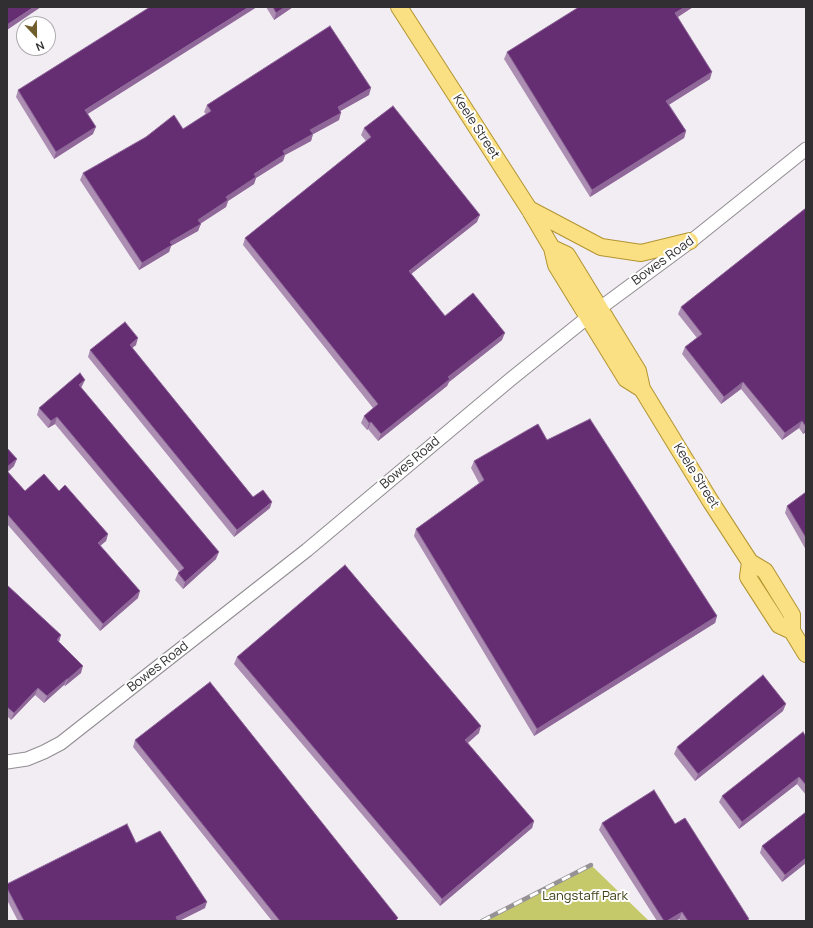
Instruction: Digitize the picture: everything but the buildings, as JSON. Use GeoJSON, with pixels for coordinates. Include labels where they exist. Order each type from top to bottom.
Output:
{"type":"FeatureCollection","features":[{"type":"Feature","properties":{"kind":"main road","name":"Keele Street"},"geometry":{"type":"LineString","coordinates":[[399,7],[529,209],[552,248],[568,255],[594,312],[638,371],[642,389],[750,562],[748,577],[779,625],[792,631],[806,654]]}},
{"type":"Feature","properties":{"kind":"main road"},"geometry":{"type":"LineString","coordinates":[[529,209],[601,247],[641,253],[690,241]]}},
{"type":"Feature","properties":{"kind":"street","name":"Bowes Road"},"geometry":{"type":"LineString","coordinates":[[7,762],[27,759],[44,752],[75,732],[308,550],[511,378],[594,312],[690,241],[806,149]]}},
{"type":"Feature","properties":{"kind":"green space","name":"Langstaff Park"},"geometry":{"type":"Polygon","coordinates":[[[591,865],[649,921],[486,921],[591,865]]]}},
{"type":"Feature","properties":{"kind":"railway"},"geometry":{"type":"LineString","coordinates":[[482,921],[591,865]]}}]}
